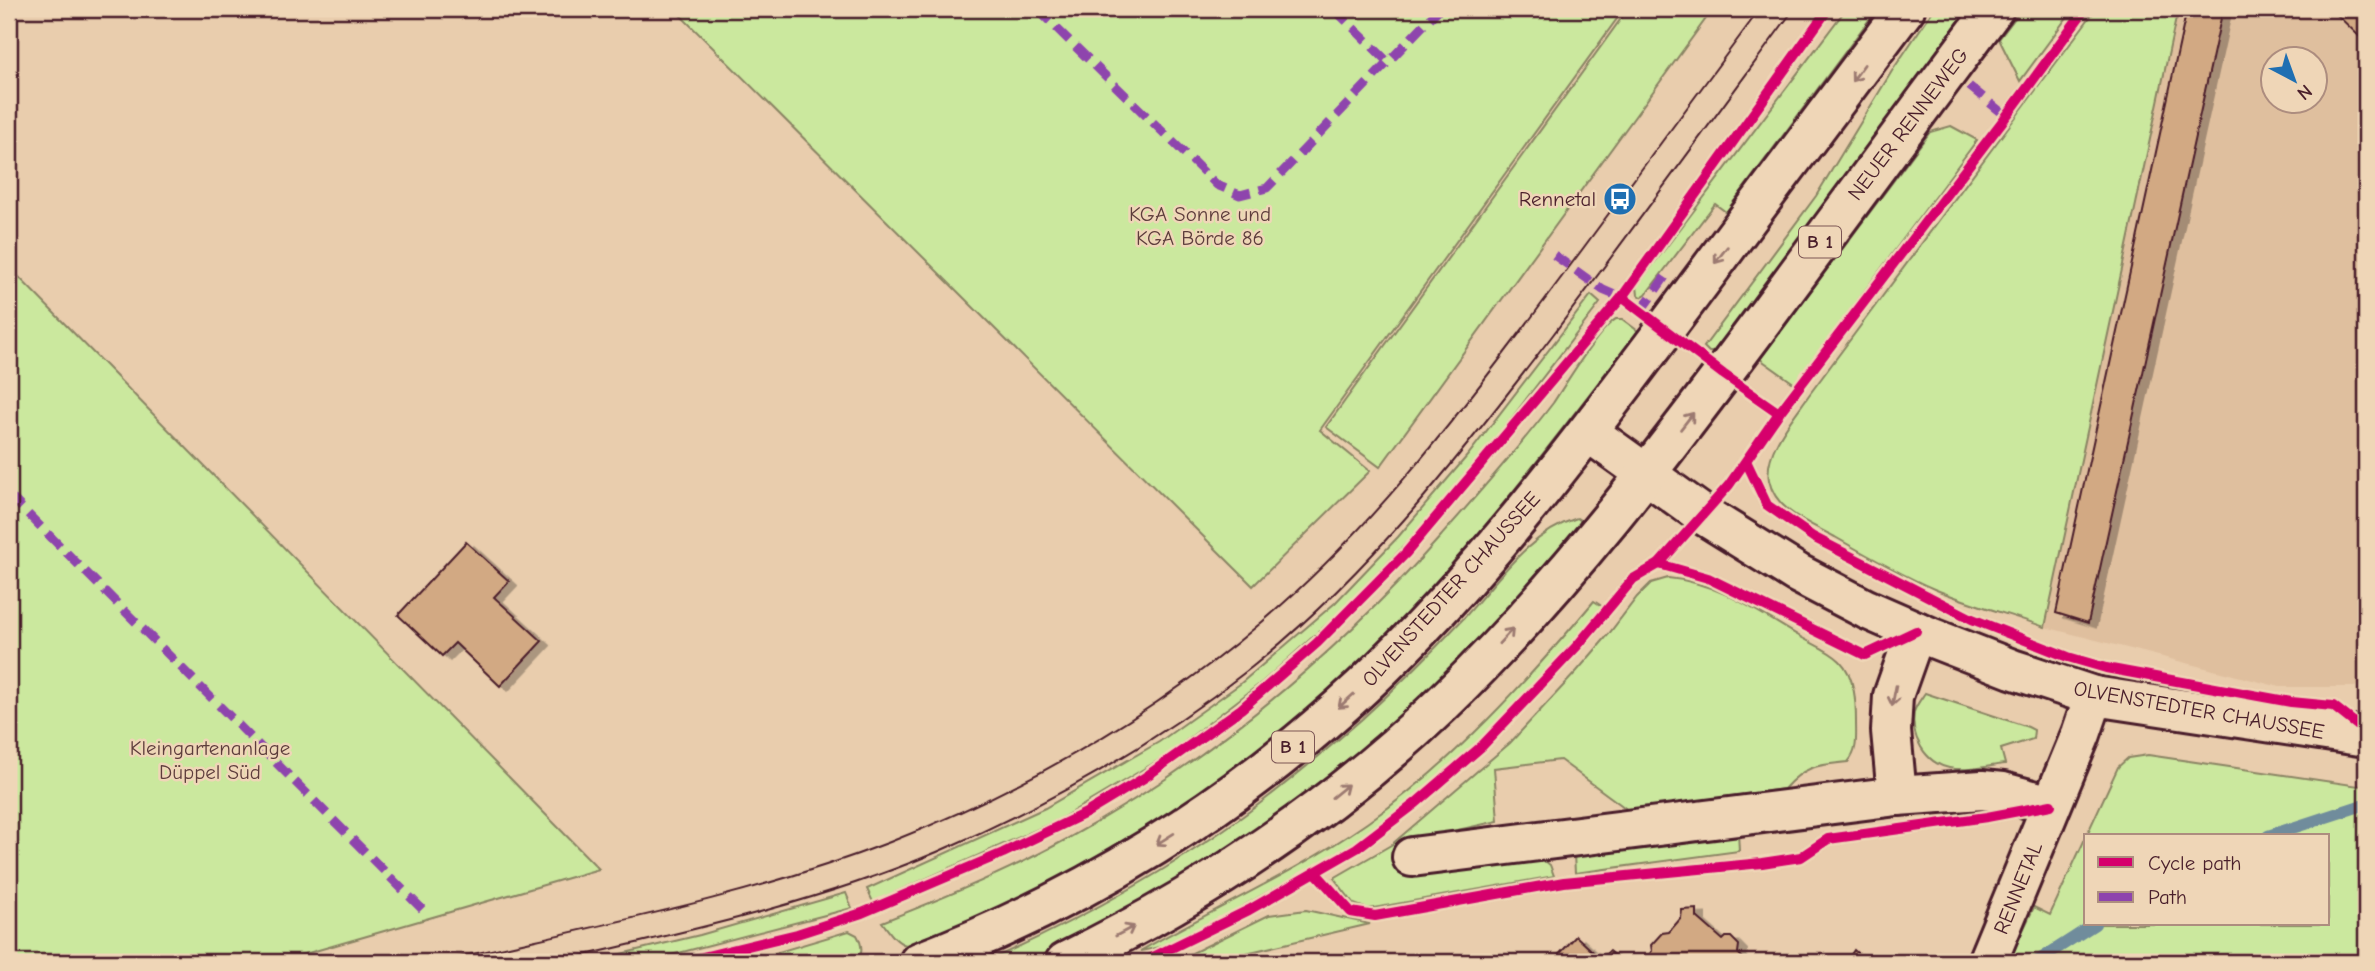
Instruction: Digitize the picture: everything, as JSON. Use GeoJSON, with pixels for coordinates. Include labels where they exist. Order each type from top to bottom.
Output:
{"type":"FeatureCollection","features":[{"type":"Feature","properties":{"kind":"main road","name":"B 1"},"geometry":{"type":"LineString","coordinates":[[1588,432],[1905,9]]}},
{"type":"Feature","properties":{"kind":"main road","name":"NEUER RENNEWEG"},"geometry":{"type":"LineString","coordinates":[[1645,475],[1994,9]]}},
{"type":"Feature","properties":{"kind":"main road","name":"OLVENSTEDTER CHAUSSEE"},"geometry":{"type":"LineString","coordinates":[[919,962],[1017,921],[1100,878],[1199,818],[1289,750],[1363,686],[1412,637],[1524,511],[1588,432],[1702,514],[1797,573],[1866,609],[2012,669],[2094,696],[2366,737]]}},
{"type":"Feature","properties":{"kind":"main road","name":"B 1"},"geometry":{"type":"LineString","coordinates":[[1065,962],[1208,885],[1331,799],[1390,751],[1443,703],[1573,564],[1645,475]]}},
{"type":"Feature","properties":{"kind":"main road"},"geometry":{"type":"LineString","coordinates":[[1897,796],[1891,730],[1893,696],[1916,631]]}},
{"type":"Feature","properties":{"kind":"main road","name":"RENNETAL"},"geometry":{"type":"LineString","coordinates":[[1987,962],[2081,734],[2094,696]]}},
{"type":"Feature","properties":{"kind":"main road"},"geometry":{"type":"LineString","coordinates":[[1412,857],[1897,796],[1982,790],[2003,792],[2051,805]]}},
{"type":"Feature","properties":{"kind":"shaded area"},"geometry":{"type":"Polygon","coordinates":[[[2178,9],[2366,9],[2366,676],[2355,687],[2280,687],[2045,627],[2178,9]]]}},
{"type":"Feature","properties":{"kind":"green space","name":"KGA Sonne und KGA Börde 86"},"geometry":{"type":"Polygon","coordinates":[[[674,9],[1624,9],[1320,430],[1370,471],[1253,586],[674,9]]]}},
{"type":"Feature","properties":{"kind":"green space"},"geometry":{"type":"Polygon","coordinates":[[[1628,9],[1713,9],[1380,467],[1326,427],[1628,9]]]}},
{"type":"Feature","properties":{"kind":"green space"},"geometry":{"type":"Polygon","coordinates":[[[1846,9],[1877,9],[1726,212],[1715,204],[1646,294],[1641,297],[1638,295],[1637,286],[1846,9]]]}},
{"type":"Feature","properties":{"kind":"green space"},"geometry":{"type":"Polygon","coordinates":[[[1934,9],[1968,9],[1714,352],[1709,352],[1704,347],[1816,196],[1892,71],[1934,9]]]}},
{"type":"Feature","properties":{"kind":"green space"},"geometry":{"type":"Polygon","coordinates":[[[2022,9],[2073,9],[2020,81],[1999,39],[2022,9]]]}},
{"type":"Feature","properties":{"kind":"green space"},"geometry":{"type":"Polygon","coordinates":[[[2096,9],[2178,9],[2045,627],[1934,589],[1805,521],[1778,500],[1769,480],[1769,469],[1775,446],[1795,414],[2096,9]]]}},
{"type":"Feature","properties":{"kind":"green space"},"geometry":{"type":"Polygon","coordinates":[[[1951,126],[1977,140],[1795,384],[1760,359],[1930,132],[1951,126]]]}},
{"type":"Feature","properties":{"kind":"green space","name":"Kleingartenanlage Düppel Süd"},"geometry":{"type":"Polygon","coordinates":[[[9,267],[599,869],[277,962],[9,962],[9,267]]]}},
{"type":"Feature","properties":{"kind":"green space"},"geometry":{"type":"Polygon","coordinates":[[[1591,295],[1600,303],[1500,433],[1424,525],[1335,617],[1262,682],[1167,755],[1058,820],[873,902],[867,889],[1045,808],[1159,742],[1240,684],[1335,603],[1398,537],[1468,455],[1591,295]]]}},
{"type":"Feature","properties":{"kind":"green space"},"geometry":{"type":"Polygon","coordinates":[[[1616,319],[1622,319],[1638,331],[1525,476],[1467,547],[1406,615],[1353,669],[1296,719],[1237,766],[1175,809],[1111,849],[1044,885],[976,917],[906,945],[892,936],[882,922],[1021,863],[1118,810],[1218,742],[1312,665],[1400,581],[1470,504],[1553,403],[1592,344],[1616,319]]]}},
{"type":"Feature","properties":{"kind":"green space"},"geometry":{"type":"Polygon","coordinates":[[[1577,518],[1580,525],[1466,654],[1372,743],[1314,789],[1211,859],[1061,947],[1022,962],[985,962],[1115,897],[1178,860],[1255,807],[1317,758],[1388,695],[1451,632],[1528,547],[1559,525],[1577,518]]]}},
{"type":"Feature","properties":{"kind":"green space"},"geometry":{"type":"Polygon","coordinates":[[[1668,578],[1703,585],[1720,592],[1826,650],[1840,661],[1852,682],[1856,707],[1856,744],[1848,762],[1813,768],[1799,775],[1784,789],[1628,810],[1560,760],[1494,768],[1498,821],[1404,842],[1539,856],[1550,865],[1554,876],[1368,909],[1354,904],[1334,878],[1391,845],[1510,743],[1577,671],[1637,597],[1651,583],[1668,578]]]}},
{"type":"Feature","properties":{"kind":"green space"},"geometry":{"type":"Polygon","coordinates":[[[1594,601],[1603,607],[1554,664],[1475,747],[1418,797],[1356,841],[1214,923],[1170,943],[1140,951],[1312,858],[1399,800],[1488,720],[1594,601]]]}},
{"type":"Feature","properties":{"kind":"green space"},"geometry":{"type":"Polygon","coordinates":[[[1925,693],[2028,727],[2034,730],[2033,739],[2001,749],[2005,764],[1963,769],[1940,765],[1926,754],[1914,730],[1914,712],[1925,693]]]}},
{"type":"Feature","properties":{"kind":"green space"},"geometry":{"type":"Polygon","coordinates":[[[2148,755],[2366,787],[2366,962],[2008,962],[2034,907],[2050,915],[2084,841],[2084,926],[2330,926],[2330,834],[2087,834],[2118,767],[2128,758],[2148,755]]]}},
{"type":"Feature","properties":{"kind":"green space"},"geometry":{"type":"Polygon","coordinates":[[[1738,832],[1739,851],[1575,873],[1574,854],[1738,832]]]}},
{"type":"Feature","properties":{"kind":"green space"},"geometry":{"type":"Polygon","coordinates":[[[846,893],[852,908],[644,962],[587,962],[700,935],[846,893]]]}},
{"type":"Feature","properties":{"kind":"green space"},"geometry":{"type":"Polygon","coordinates":[[[1306,910],[1370,924],[1208,962],[1174,962],[1269,915],[1306,910]]]}},
{"type":"Feature","properties":{"kind":"green space"},"geometry":{"type":"Polygon","coordinates":[[[849,931],[857,935],[861,946],[856,962],[745,962],[849,931]]]}},
{"type":"Feature","properties":{"kind":"building"},"geometry":{"type":"Polygon","coordinates":[[[2187,9],[2223,9],[2088,623],[2056,613],[2187,9]]]}},
{"type":"Feature","properties":{"kind":"building"},"geometry":{"type":"Polygon","coordinates":[[[2331,9],[2366,9],[2366,43],[2331,9]]]}},
{"type":"Feature","properties":{"kind":"building"},"geometry":{"type":"Polygon","coordinates":[[[466,542],[509,581],[494,597],[542,641],[500,686],[455,643],[442,656],[398,615],[466,542]]]}},
{"type":"Feature","properties":{"kind":"building"},"geometry":{"type":"Polygon","coordinates":[[[1697,909],[1697,917],[1723,940],[1731,937],[1739,945],[1738,953],[1743,958],[1740,962],[1655,962],[1648,956],[1652,951],[1651,945],[1662,933],[1669,932],[1681,918],[1682,910],[1697,909]]]}},
{"type":"Feature","properties":{"kind":"building"},"geometry":{"type":"Polygon","coordinates":[[[1576,936],[1601,959],[1609,951],[1622,962],[1552,962],[1576,936]]]}},
{"type":"Feature","properties":{"kind":"building"},"geometry":{"type":"Polygon","coordinates":[[[1854,950],[1867,962],[1846,962],[1854,950]]]}},
{"type":"Feature","properties":{"kind":"waterway"},"geometry":{"type":"LineString","coordinates":[[2274,834],[2366,804]]}},
{"type":"Feature","properties":{"kind":"waterway"},"geometry":{"type":"LineString","coordinates":[[2036,962],[2092,926]]}},
{"type":"Feature","properties":{"kind":"tram line"},"geometry":{"type":"LineString","coordinates":[[438,962],[723,896],[835,862],[890,842],[1038,774],[1176,689],[1220,657],[1301,587],[1374,513],[1408,474],[1506,352],[1760,9]]}},
{"type":"Feature","properties":{"kind":"tram line"},"geometry":{"type":"LineString","coordinates":[[555,962],[796,902],[937,852],[1020,814],[1101,770],[1216,695],[1295,631],[1336,592],[1375,552],[1448,468],[1583,295],[1794,9]]}},
{"type":"Feature","properties":{"kind":"marked path"},"geometry":{"type":"LineString","coordinates":[[1037,9],[1217,185],[1240,195],[1267,188],[1439,9]]}},
{"type":"Feature","properties":{"kind":"marked path"},"geometry":{"type":"LineString","coordinates":[[1334,9],[1387,61]]}},
{"type":"Feature","properties":{"kind":"marked path"},"geometry":{"type":"LineString","coordinates":[[1969,86],[2006,116]]}},
{"type":"Feature","properties":{"kind":"marked path"},"geometry":{"type":"LineString","coordinates":[[1554,255],[1603,290],[1624,299]]}},
{"type":"Feature","properties":{"kind":"marked path"},"geometry":{"type":"LineString","coordinates":[[1640,312],[1665,277]]}},
{"type":"Feature","properties":{"kind":"marked path"},"geometry":{"type":"LineString","coordinates":[[9,495],[426,913]]}},
{"type":"Feature","properties":{"kind":"cycle path"},"geometry":{"type":"LineString","coordinates":[[682,962],[797,934],[862,913],[1003,853],[1086,813],[1144,778],[1241,709],[1317,643],[1406,553],[1622,297],[1828,9]]}},
{"type":"Feature","properties":{"kind":"cycle path"},"geometry":{"type":"LineString","coordinates":[[1143,962],[1249,910],[1357,848],[1416,803],[1482,746],[1577,646],[1633,579],[1659,564],[1729,485],[1779,413],[2085,9]]}},
{"type":"Feature","properties":{"kind":"cycle path"},"geometry":{"type":"LineString","coordinates":[[1622,297],[1779,413]]}},
{"type":"Feature","properties":{"kind":"cycle path"},"geometry":{"type":"LineString","coordinates":[[1747,463],[1767,505],[1813,537],[1972,619],[2068,657],[2106,668],[2291,702],[2333,706],[2366,732]]}},
{"type":"Feature","properties":{"kind":"cycle path"},"geometry":{"type":"LineString","coordinates":[[1659,564],[1708,578],[1865,655],[1916,631]]}},
{"type":"Feature","properties":{"kind":"cycle path"},"geometry":{"type":"LineString","coordinates":[[1315,872],[1351,912],[1375,916],[1564,882],[1801,857],[1828,839],[1987,817],[2051,805]]}},
{"type":"Feature","properties":{"kind":"place","name":"Rennetal"},"geometry":{"type":"Point","coordinates":[1620,199]}}]}
